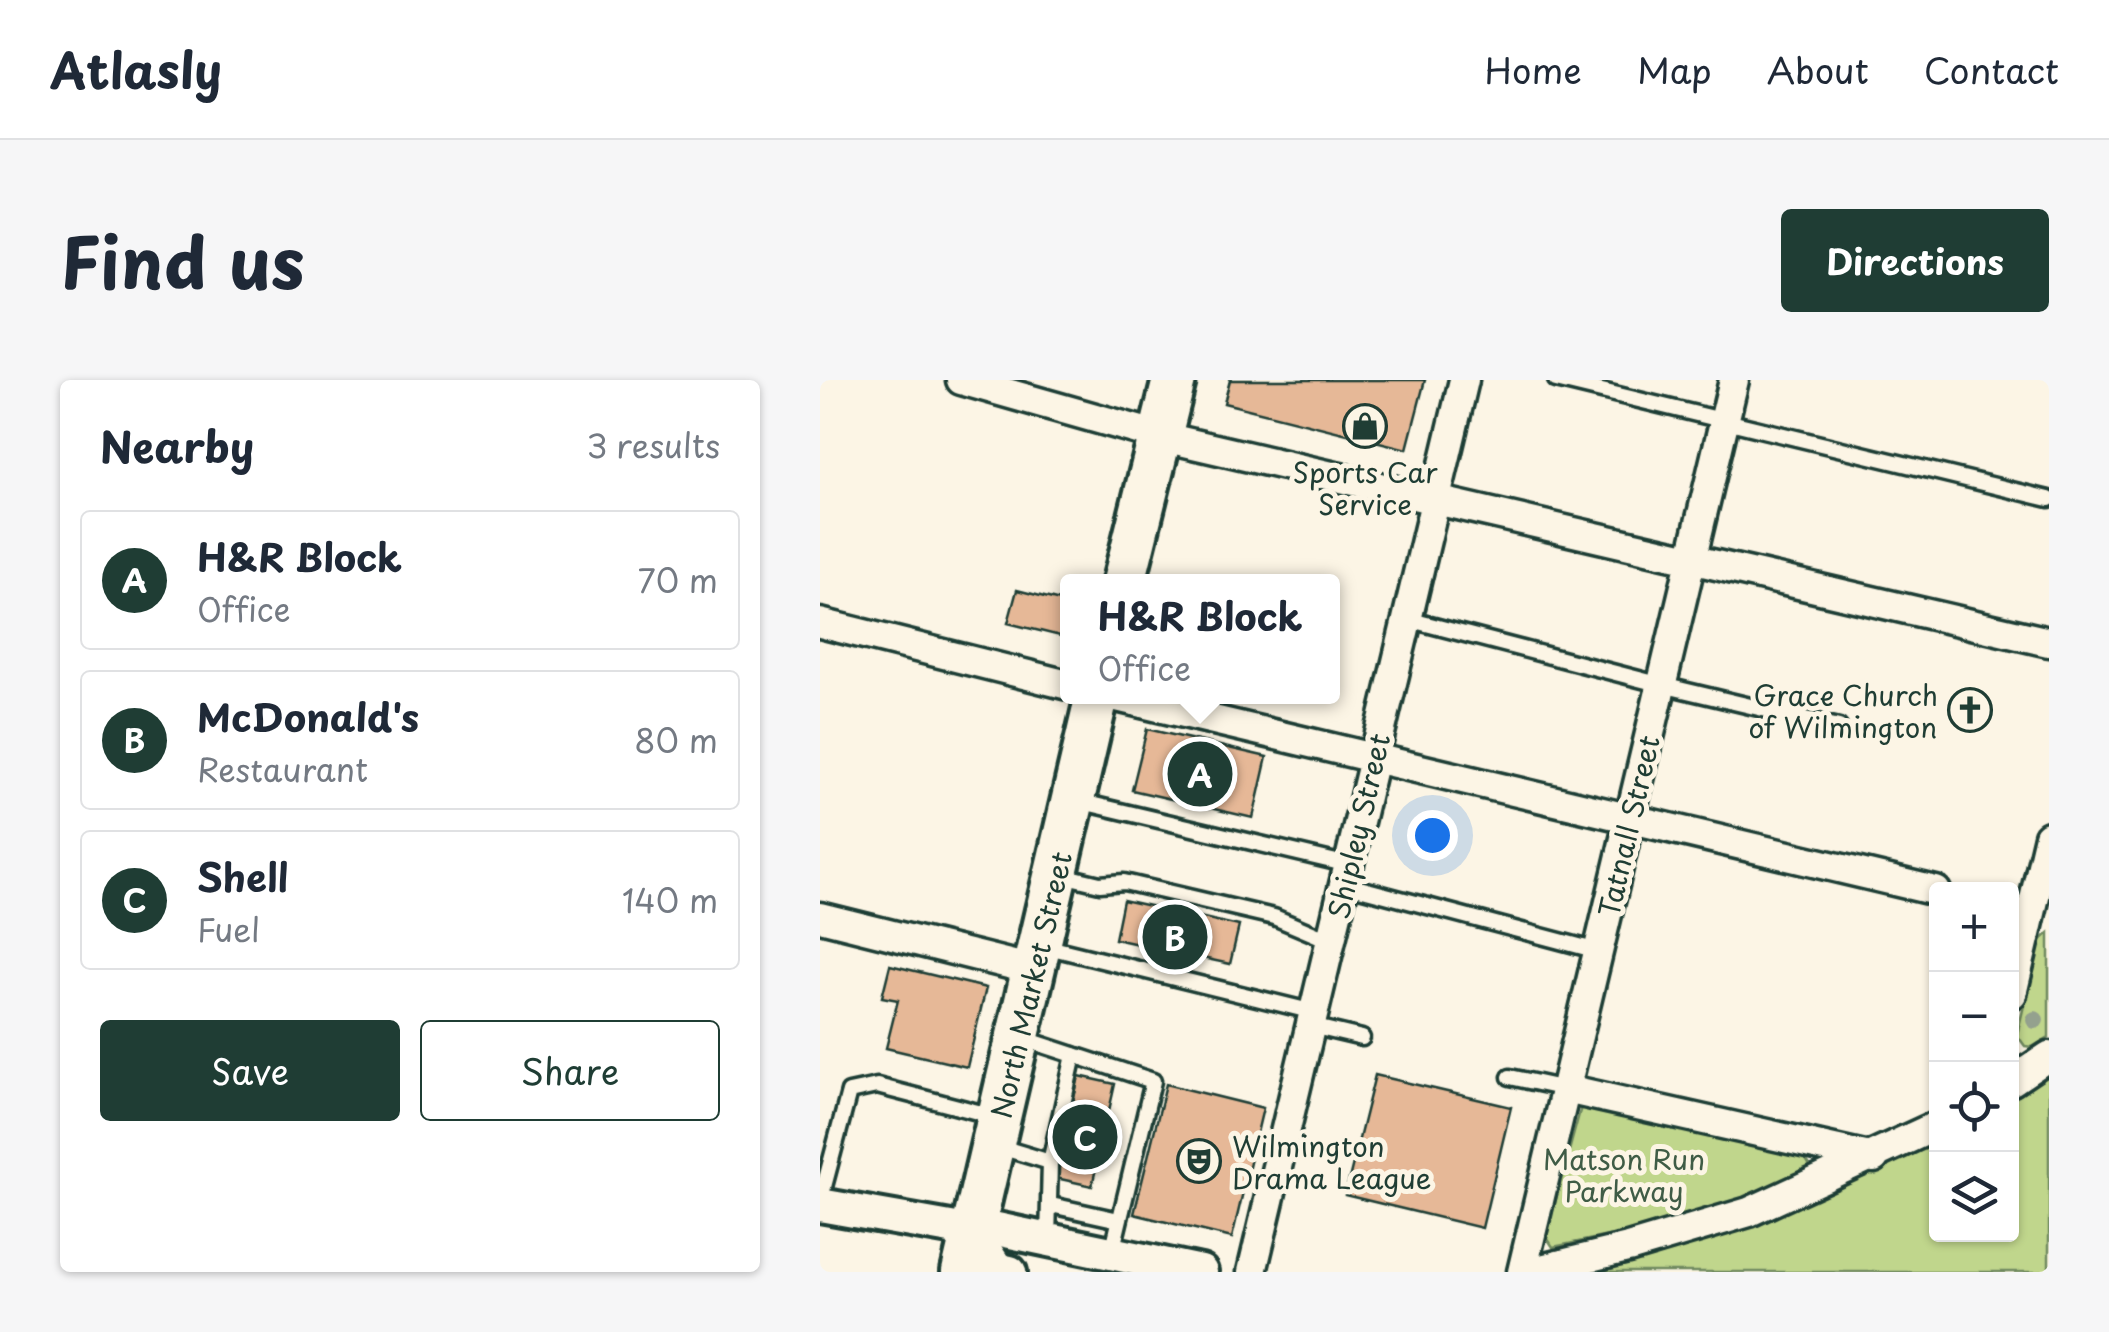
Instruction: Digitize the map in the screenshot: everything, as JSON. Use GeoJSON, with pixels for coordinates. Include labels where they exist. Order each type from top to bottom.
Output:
{"type":"FeatureCollection","features":[{"type":"Feature","properties":{"kind":"main road"},"geometry":{"type":"LineString","coordinates":[[1126,574],[1174,380]]}},
{"type":"Feature","properties":{"kind":"main road","name":"North Market Street"},"geometry":{"type":"LineString","coordinates":[[968,1252],[1095,704]]}},
{"type":"Feature","properties":{"kind":"street"},"geometry":{"type":"LineString","coordinates":[[961,380],[1159,436],[2049,642]]}},
{"type":"Feature","properties":{"kind":"street","name":"Shipley Street"},"geometry":{"type":"LineString","coordinates":[[1252,1272],[1464,380]]}},
{"type":"Feature","properties":{"kind":"street","name":"Tatnall Street"},"geometry":{"type":"LineString","coordinates":[[1525,1272],[1734,380]]}},
{"type":"Feature","properties":{"kind":"street"},"geometry":{"type":"LineString","coordinates":[[820,623],[1060,684]]}},
{"type":"Feature","properties":{"kind":"street"},"geometry":{"type":"LineString","coordinates":[[1146,704],[1929,889]]}},
{"type":"Feature","properties":{"kind":"street"},"geometry":{"type":"LineString","coordinates":[[2017,972],[2049,836]]}},
{"type":"Feature","properties":{"kind":"street"},"geometry":{"type":"LineString","coordinates":[[820,916],[1036,957]]}},
{"type":"Feature","properties":{"kind":"street"},"geometry":{"type":"LineString","coordinates":[[2019,1076],[2049,1056]]}},
{"type":"Feature","properties":{"kind":"street"},"geometry":{"type":"LineString","coordinates":[[1566,1089],[1874,1158]]}},
{"type":"Feature","properties":{"kind":"street"},"geometry":{"type":"LineString","coordinates":[[1525,1272],[1628,1248],[1749,1212],[1929,1130]]}},
{"type":"Feature","properties":{"kind":"street"},"geometry":{"type":"LineString","coordinates":[[820,1203],[968,1252],[1010,1272]]}},
{"type":"Feature","properties":{"kind":"street"},"geometry":{"type":"LineString","coordinates":[[968,1252],[992,1228],[1201,1272]]}},
{"type":"Feature","properties":{"kind":"lane"},"geometry":{"type":"LineString","coordinates":[[1556,380],[2049,499]]}},
{"type":"Feature","properties":{"kind":"lane"},"geometry":{"type":"LineString","coordinates":[[1407,618],[1662,685],[1840,726]]}},
{"type":"Feature","properties":{"kind":"lane"},"geometry":{"type":"LineString","coordinates":[[1073,800],[1346,874],[1598,951]]}},
{"type":"Feature","properties":{"kind":"lane"},"geometry":{"type":"LineString","coordinates":[[1055,874],[1100,884],[1124,882],[1274,917],[1331,941]]}},
{"type":"Feature","properties":{"kind":"lane"},"geometry":{"type":"LineString","coordinates":[[1036,957],[1312,1019],[1362,1038]]}},
{"type":"Feature","properties":{"kind":"lane"},"geometry":{"type":"LineString","coordinates":[[1016,1037],[1154,1081],[1112,1254]]}},
{"type":"Feature","properties":{"kind":"lane"},"geometry":{"type":"LineString","coordinates":[[1048,1240],[1050,1162],[1074,1055]]}},
{"type":"Feature","properties":{"kind":"lane"},"geometry":{"type":"LineString","coordinates":[[1510,1077],[1566,1089]]}},
{"type":"Feature","properties":{"kind":"lane"},"geometry":{"type":"LineString","coordinates":[[820,1203],[850,1092],[876,1086],[995,1131],[1050,1162]]}},
{"type":"Feature","properties":{"kind":"lane"},"geometry":{"type":"LineString","coordinates":[[1050,1205],[1120,1220]]}},
{"type":"Feature","properties":{"kind":"green space"},"geometry":{"type":"Polygon","coordinates":[[[2049,933],[2049,1037],[2032,1047],[2025,1046],[2019,1038],[2019,1027],[2039,942],[2049,933]]]}},
{"type":"Feature","properties":{"kind":"green space","name":"Matson Run Parkway"},"geometry":{"type":"Polygon","coordinates":[[[2049,1067],[2049,1272],[1568,1272],[1929,1139],[1929,1242],[2019,1242],[2019,1088],[2049,1067]]]}},
{"type":"Feature","properties":{"kind":"green space","name":"Matson Run Parkway"},"geometry":{"type":"Polygon","coordinates":[[[1581,1107],[1799,1148],[1812,1169],[1743,1198],[1653,1227],[1553,1247],[1546,1236],[1581,1107]]]}},
{"type":"Feature","properties":{"kind":"building","name":"Sports Car Service"},"geometry":{"type":"Polygon","coordinates":[[[1230,380],[1425,380],[1407,449],[1224,403],[1230,380]]]}},
{"type":"Feature","properties":{"kind":"building"},"geometry":{"type":"Polygon","coordinates":[[[1017,590],[1060,601],[1060,636],[1008,623],[1017,590]]]}},
{"type":"Feature","properties":{"kind":"building"},"geometry":{"type":"Polygon","coordinates":[[[1147,729],[1267,757],[1253,818],[1132,790],[1147,729]]]}},
{"type":"Feature","properties":{"kind":"building"},"geometry":{"type":"Polygon","coordinates":[[[1123,900],[1239,926],[1230,964],[1115,939],[1123,900]]]}},
{"type":"Feature","properties":{"kind":"building"},"geometry":{"type":"Polygon","coordinates":[[[890,965],[986,988],[967,1067],[886,1048],[898,1000],[882,997],[890,965]]]}},
{"type":"Feature","properties":{"kind":"building"},"geometry":{"type":"Polygon","coordinates":[[[1375,1075],[1511,1107],[1482,1228],[1345,1195],[1375,1075]]]}},
{"type":"Feature","properties":{"kind":"building"},"geometry":{"type":"Polygon","coordinates":[[[1079,1076],[1115,1084],[1092,1186],[1056,1178],[1079,1076]]]}},
{"type":"Feature","properties":{"kind":"building","name":"Wilmington Drama League"},"geometry":{"type":"Polygon","coordinates":[[[1166,1084],[1263,1108],[1232,1238],[1134,1214],[1166,1084]]]}},
{"type":"Feature","properties":{"kind":"place","name":"Sports Car Service"},"geometry":{"type":"Point","coordinates":[1365,426]}},
{"type":"Feature","properties":{"kind":"place","name":"Grace Church of Wilmington"},"geometry":{"type":"Point","coordinates":[1970,710]}},
{"type":"Feature","properties":{"kind":"place","name":"H&R Block"},"geometry":{"type":"Point","coordinates":[1200,774]}},
{"type":"Feature","properties":{"kind":"place","name":"McDonald's"},"geometry":{"type":"Point","coordinates":[1175,937]}},
{"type":"Feature","properties":{"kind":"place","name":"Shell"},"geometry":{"type":"Point","coordinates":[1085,1137]}},
{"type":"Feature","properties":{"kind":"place","name":"Wilmington Drama League"},"geometry":{"type":"Point","coordinates":[1199,1161]}}]}
